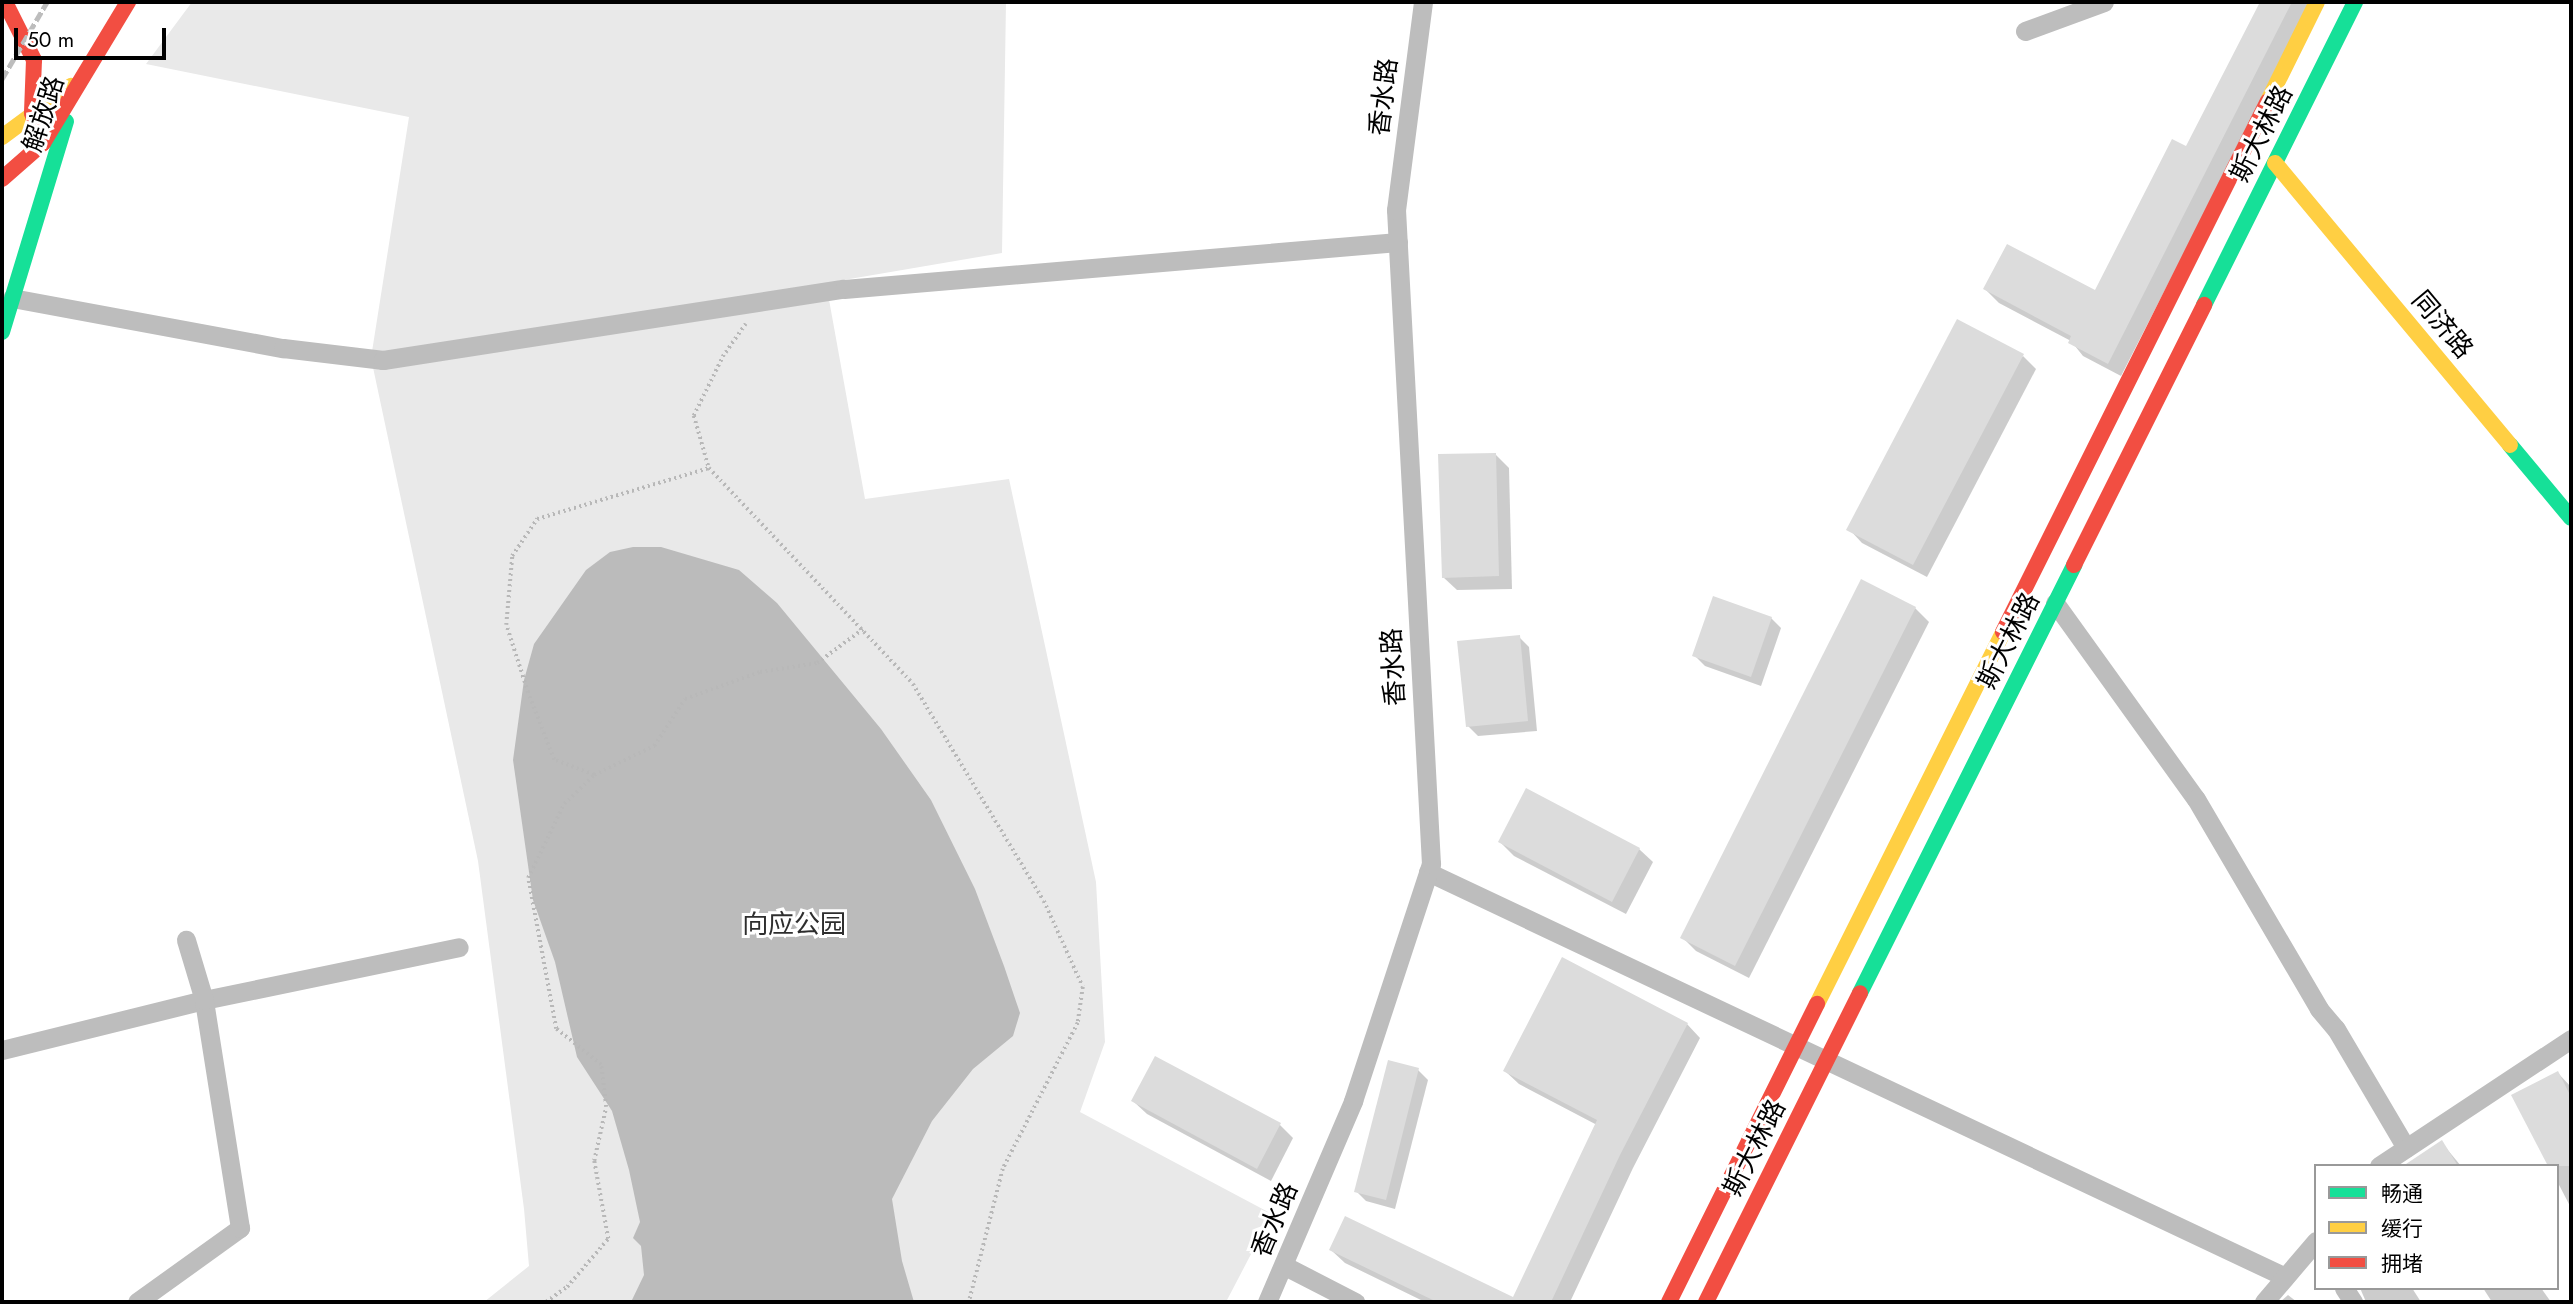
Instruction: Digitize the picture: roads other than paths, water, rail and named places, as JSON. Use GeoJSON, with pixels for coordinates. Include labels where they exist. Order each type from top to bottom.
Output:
{"type":"FeatureCollection","features":[{"type":"Feature","properties":{"kind":"main road"},"geometry":{"type":"LineString","coordinates":[[5,2],[34,60],[32,113],[43,142]]}},
{"type":"Feature","properties":{"kind":"main road","name":"解放路"},"geometry":{"type":"LineString","coordinates":[[2,332],[77,83],[128,2]]}},
{"type":"Feature","properties":{"kind":"main road","name":"斯大林路"},"geometry":{"type":"LineString","coordinates":[[1669,1302],[2317,2]]}},
{"type":"Feature","properties":{"kind":"main road","name":"斯大林路"},"geometry":{"type":"LineString","coordinates":[[1706,1302],[2355,2]]}},
{"type":"Feature","properties":{"kind":"main road"},"geometry":{"type":"LineString","coordinates":[[2,137],[77,83]]}},
{"type":"Feature","properties":{"kind":"main road"},"geometry":{"type":"LineString","coordinates":[[2,179],[43,142],[77,83]]}},
{"type":"Feature","properties":{"kind":"main road","name":"同济路"},"geometry":{"type":"LineString","coordinates":[[2275,163],[2571,518]]}},
{"type":"Feature","properties":{"kind":"street","name":"香水路"},"geometry":{"type":"LineString","coordinates":[[1267,1302],[1285,1266],[1353,1101],[1431,864],[1396,210],[1423,2]]}},
{"type":"Feature","properties":{"kind":"street"},"geometry":{"type":"LineString","coordinates":[[2025,32],[2104,2]]}},
{"type":"Feature","properties":{"kind":"street"},"geometry":{"type":"LineString","coordinates":[[12,298],[283,348],[383,360],[844,289],[1398,242]]}},
{"type":"Feature","properties":{"kind":"street"},"geometry":{"type":"LineString","coordinates":[[2055,603],[2196,799],[2319,1009],[2336,1029],[2406,1148]]}},
{"type":"Feature","properties":{"kind":"street"},"geometry":{"type":"LineString","coordinates":[[1428,872],[2285,1277]]}},
{"type":"Feature","properties":{"kind":"street"},"geometry":{"type":"LineString","coordinates":[[137,1302],[240,1228],[204,1000],[186,940]]}},
{"type":"Feature","properties":{"kind":"street"},"geometry":{"type":"LineString","coordinates":[[2,1050],[204,1000],[458,947]]}},
{"type":"Feature","properties":{"kind":"street"},"geometry":{"type":"LineString","coordinates":[[2382,1164],[2571,1039]]}},
{"type":"Feature","properties":{"kind":"street"},"geometry":{"type":"LineString","coordinates":[[2264,1302],[2314,1244]]}},
{"type":"Feature","properties":{"kind":"street"},"geometry":{"type":"LineString","coordinates":[[1285,1266],[1355,1302]]}},
{"type":"Feature","properties":{"kind":"railway"},"geometry":{"type":"LineString","coordinates":[[2,79],[47,2]]}},
{"type":"Feature","properties":{"kind":"park label","name":"向应公园"},"geometry":{"type":"Point","coordinates":[794,925]}}]}
